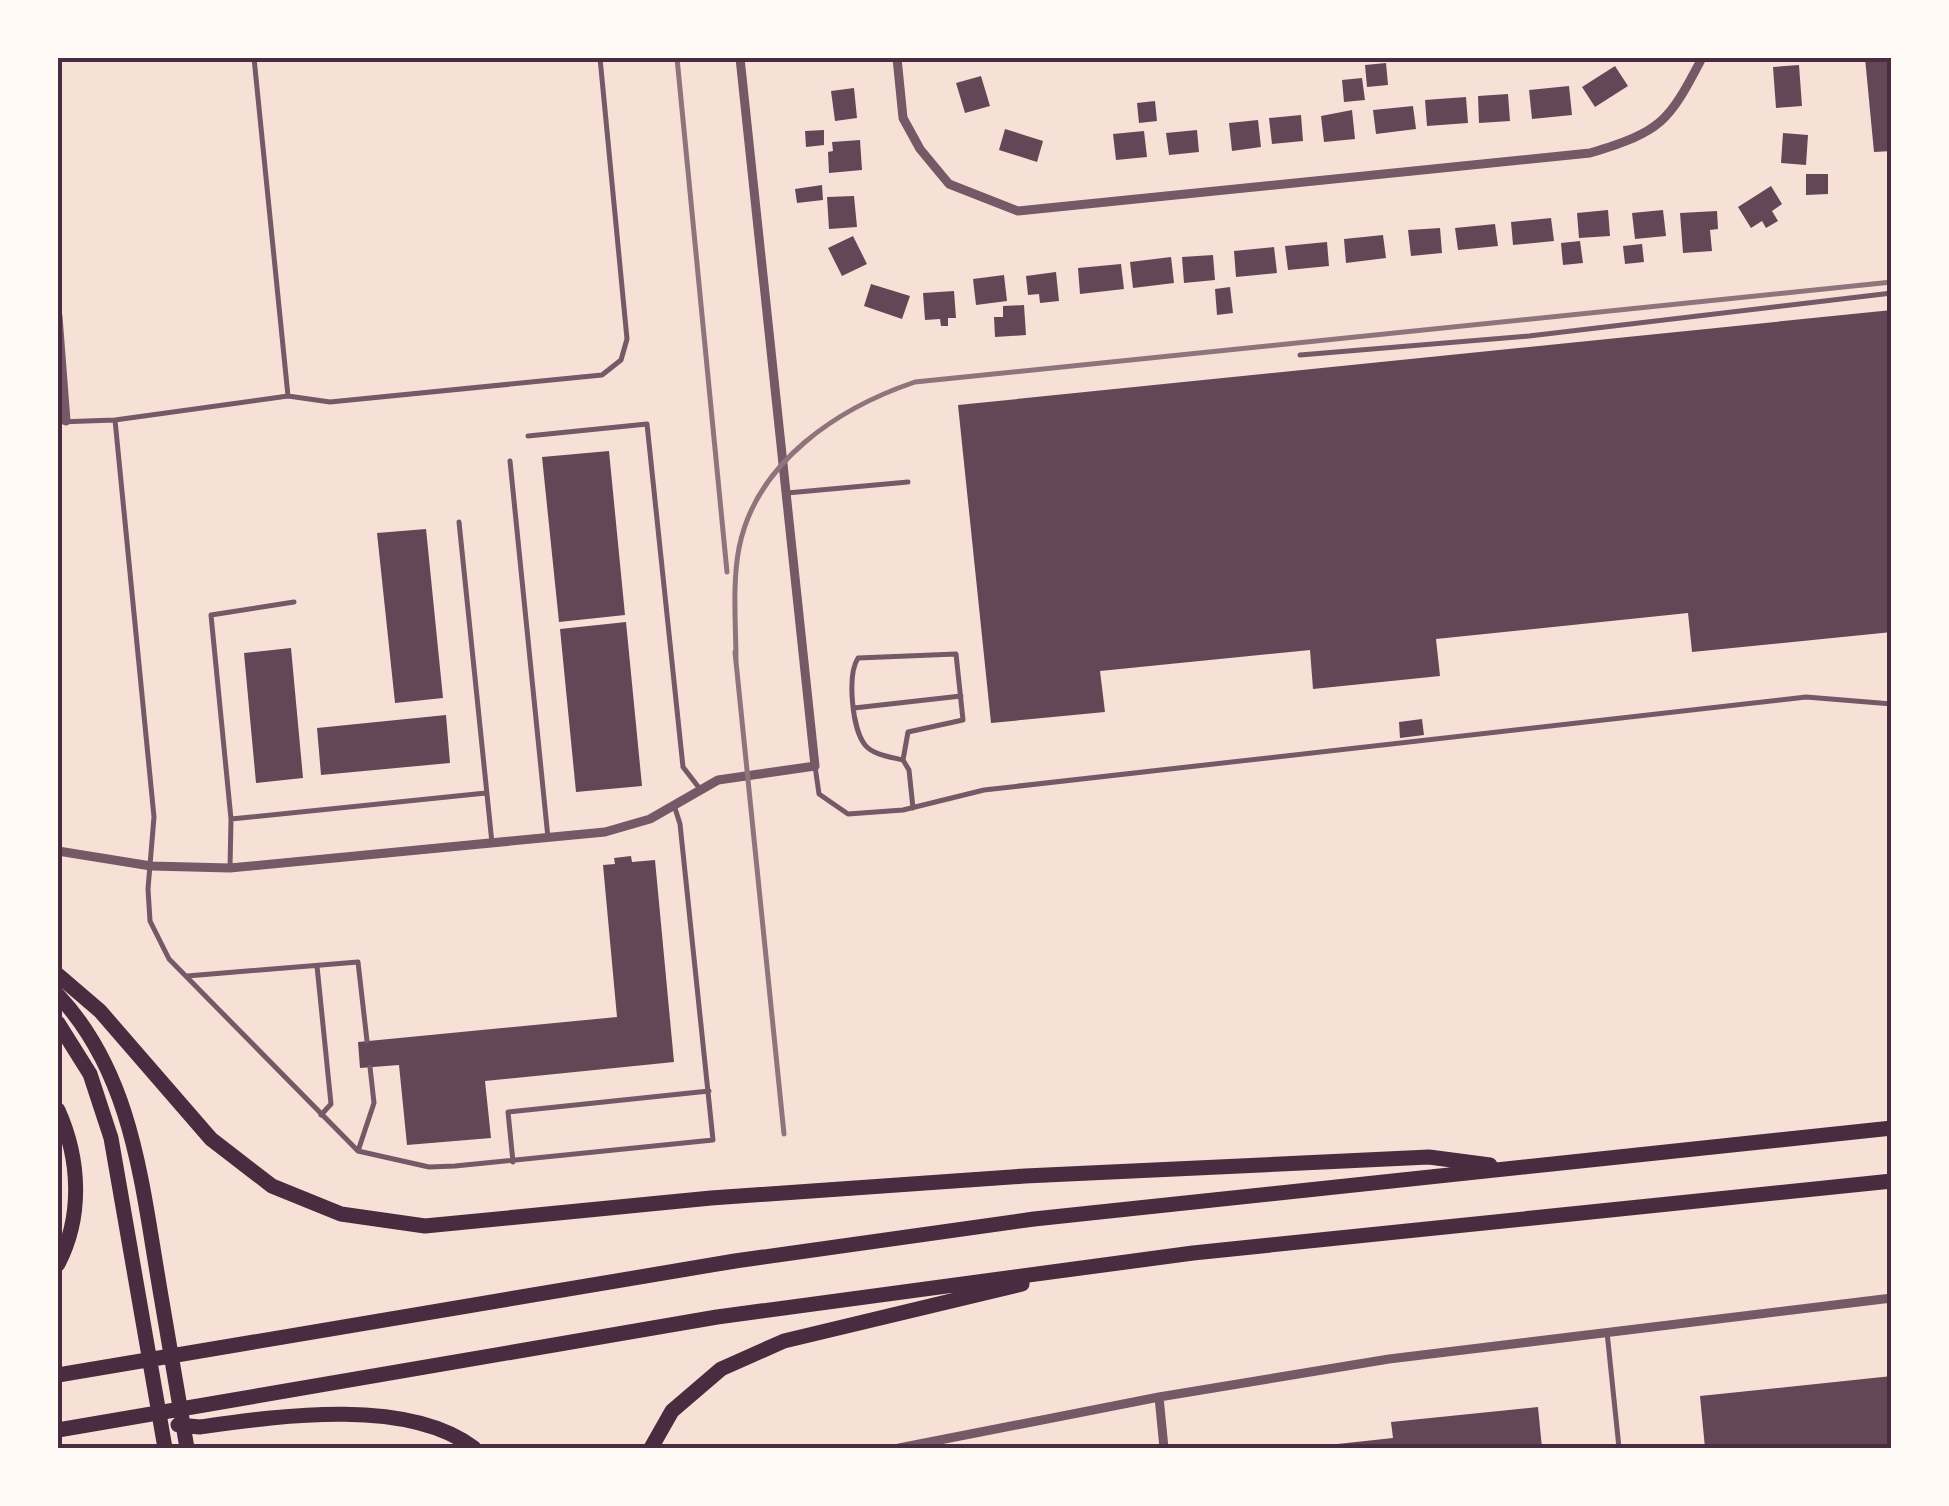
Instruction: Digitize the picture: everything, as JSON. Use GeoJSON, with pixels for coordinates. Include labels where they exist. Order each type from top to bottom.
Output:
{"type":"FeatureCollection","features":[{"type":"Feature","properties":{"kind":"highway"},"geometry":{"type":"LineString","coordinates":[[58,976],[100,1011],[212,1139],[272,1186],[341,1214],[425,1226],[711,1198],[1025,1176],[1429,1157],[1514,1168]]}},
{"type":"Feature","properties":{"kind":"highway"},"geometry":{"type":"LineString","coordinates":[[58,995],[77,1016],[105,1060],[138,1155],[187,1448]]}},
{"type":"Feature","properties":{"kind":"highway"},"geometry":{"type":"LineString","coordinates":[[58,1023],[90,1074],[111,1138],[164,1448]]}},
{"type":"Feature","properties":{"kind":"highway"},"geometry":{"type":"LineString","coordinates":[[58,1110],[69,1136],[76,1188],[71,1232],[58,1264]]}},
{"type":"Feature","properties":{"kind":"highway"},"geometry":{"type":"LineString","coordinates":[[58,1376],[735,1261],[1034,1219],[1892,1128]]}},
{"type":"Feature","properties":{"kind":"highway"},"geometry":{"type":"LineString","coordinates":[[58,1430],[693,1320],[1193,1253],[1892,1181]]}},
{"type":"Feature","properties":{"kind":"highway"},"geometry":{"type":"LineString","coordinates":[[651,1448],[672,1411],[721,1369],[784,1341],[1082,1268]]}},
{"type":"Feature","properties":{"kind":"highway"},"geometry":{"type":"LineString","coordinates":[[114,1420],[200,1427],[336,1414],[424,1422],[474,1448]]}},
{"type":"Feature","properties":{"kind":"street"},"geometry":{"type":"LineString","coordinates":[[58,851],[150,866],[230,868],[548,838],[626,828],[700,789],[738,776],[815,766],[740,58]]}},
{"type":"Feature","properties":{"kind":"street"},"geometry":{"type":"LineString","coordinates":[[897,58],[902,118],[920,150],[949,184],[1018,211],[1590,153],[1640,138],[1675,109],[1702,58]]}},
{"type":"Feature","properties":{"kind":"street"},"geometry":{"type":"LineString","coordinates":[[58,316],[62,422]]}},
{"type":"Feature","properties":{"kind":"street"},"geometry":{"type":"LineString","coordinates":[[900,1448],[1159,1397],[1389,1359],[1892,1298]]}},
{"type":"Feature","properties":{"kind":"street"},"geometry":{"type":"LineString","coordinates":[[1159,1397],[1164,1448]]}},
{"type":"Feature","properties":{"kind":"lane"},"geometry":{"type":"LineString","coordinates":[[254,58],[288,396]]}},
{"type":"Feature","properties":{"kind":"lane"},"geometry":{"type":"LineString","coordinates":[[62,422],[115,420],[288,396],[330,402],[602,375],[622,360],[627,339],[600,58]]}},
{"type":"Feature","properties":{"kind":"lane"},"geometry":{"type":"LineString","coordinates":[[1300,355],[1530,336],[1892,293]]}},
{"type":"Feature","properties":{"kind":"lane"},"geometry":{"type":"LineString","coordinates":[[115,420],[154,817],[148,889],[154,933],[169,959],[358,1150],[428,1166],[513,1162],[713,1140],[680,824],[674,805]]}},
{"type":"Feature","properties":{"kind":"lane"},"geometry":{"type":"LineString","coordinates":[[528,436],[647,424],[683,767],[700,789]]}},
{"type":"Feature","properties":{"kind":"lane"},"geometry":{"type":"LineString","coordinates":[[510,462],[548,838]]}},
{"type":"Feature","properties":{"kind":"lane"},"geometry":{"type":"LineString","coordinates":[[784,493],[908,482]]}},
{"type":"Feature","properties":{"kind":"lane"},"geometry":{"type":"LineString","coordinates":[[459,522],[492,843]]}},
{"type":"Feature","properties":{"kind":"lane"},"geometry":{"type":"LineString","coordinates":[[230,868],[231,819],[210,615],[294,602]]}},
{"type":"Feature","properties":{"kind":"lane"},"geometry":{"type":"LineString","coordinates":[[903,760],[873,752],[864,744],[854,708],[853,667],[858,658],[956,654],[963,720],[908,732],[903,760],[909,770],[913,808]]}},
{"type":"Feature","properties":{"kind":"lane"},"geometry":{"type":"LineString","coordinates":[[854,708],[961,696]]}},
{"type":"Feature","properties":{"kind":"lane"},"geometry":{"type":"LineString","coordinates":[[815,766],[818,794],[848,814],[913,808],[984,790],[1786,700],[1892,704]]}},
{"type":"Feature","properties":{"kind":"lane"},"geometry":{"type":"LineString","coordinates":[[231,819],[486,793]]}},
{"type":"Feature","properties":{"kind":"lane"},"geometry":{"type":"LineString","coordinates":[[187,976],[358,962],[367,1041]]}},
{"type":"Feature","properties":{"kind":"lane"},"geometry":{"type":"LineString","coordinates":[[317,966],[331,1104],[321,1115]]}},
{"type":"Feature","properties":{"kind":"lane"},"geometry":{"type":"LineString","coordinates":[[358,1150],[374,1102],[370,1068]]}},
{"type":"Feature","properties":{"kind":"lane"},"geometry":{"type":"LineString","coordinates":[[513,1162],[508,1112],[708,1091]]}},
{"type":"Feature","properties":{"kind":"lane"},"geometry":{"type":"LineString","coordinates":[[1607,1332],[1619,1448]]}},
{"type":"Feature","properties":{"kind":"building"},"geometry":{"type":"Polygon","coordinates":[[[1865,58],[1892,58],[1892,151],[1874,152],[1865,58]]]}},
{"type":"Feature","properties":{"kind":"building"},"geometry":{"type":"Polygon","coordinates":[[[1386,63],[1388,85],[1367,87],[1365,65],[1386,63]]]}},
{"type":"Feature","properties":{"kind":"building"},"geometry":{"type":"Polygon","coordinates":[[[1799,65],[1802,106],[1776,108],[1773,67],[1799,65]]]}},
{"type":"Feature","properties":{"kind":"building"},"geometry":{"type":"Polygon","coordinates":[[[1615,66],[1628,86],[1595,107],[1582,87],[1615,66]]]}},
{"type":"Feature","properties":{"kind":"building"},"geometry":{"type":"Polygon","coordinates":[[[981,76],[990,106],[965,113],[956,83],[981,76]]]}},
{"type":"Feature","properties":{"kind":"building"},"geometry":{"type":"Polygon","coordinates":[[[1362,78],[1365,100],[1344,102],[1342,80],[1362,78]]]}},
{"type":"Feature","properties":{"kind":"building"},"geometry":{"type":"Polygon","coordinates":[[[1569,86],[1572,115],[1532,119],[1529,90],[1569,86]]]}},
{"type":"Feature","properties":{"kind":"building"},"geometry":{"type":"Polygon","coordinates":[[[854,88],[857,118],[835,121],[831,91],[854,88]]]}},
{"type":"Feature","properties":{"kind":"building"},"geometry":{"type":"Polygon","coordinates":[[[1508,94],[1510,121],[1479,123],[1478,96],[1508,94]]]}},
{"type":"Feature","properties":{"kind":"building"},"geometry":{"type":"Polygon","coordinates":[[[1466,97],[1468,123],[1427,126],[1425,100],[1466,97]]]}},
{"type":"Feature","properties":{"kind":"building"},"geometry":{"type":"Polygon","coordinates":[[[1155,101],[1157,121],[1139,123],[1137,103],[1155,101]]]}},
{"type":"Feature","properties":{"kind":"building"},"geometry":{"type":"Polygon","coordinates":[[[1413,106],[1416,129],[1376,134],[1373,110],[1413,106]]]}},
{"type":"Feature","properties":{"kind":"building"},"geometry":{"type":"Polygon","coordinates":[[[1352,110],[1355,139],[1324,142],[1321,116],[1352,110]]]}},
{"type":"Feature","properties":{"kind":"building"},"geometry":{"type":"Polygon","coordinates":[[[1301,115],[1303,141],[1272,144],[1269,118],[1301,115]]]}},
{"type":"Feature","properties":{"kind":"building"},"geometry":{"type":"Polygon","coordinates":[[[1258,120],[1261,147],[1232,151],[1229,123],[1258,120]]]}},
{"type":"Feature","properties":{"kind":"building"},"geometry":{"type":"Polygon","coordinates":[[[1005,129],[1043,141],[1037,162],[999,150],[1005,129]]]}},
{"type":"Feature","properties":{"kind":"building"},"geometry":{"type":"Polygon","coordinates":[[[824,130],[824,145],[806,147],[805,131],[824,130]]]}},
{"type":"Feature","properties":{"kind":"building"},"geometry":{"type":"Polygon","coordinates":[[[1197,130],[1199,152],[1169,155],[1166,133],[1197,130]]]}},
{"type":"Feature","properties":{"kind":"building"},"geometry":{"type":"Polygon","coordinates":[[[1144,131],[1147,157],[1116,160],[1113,134],[1144,131]]]}},
{"type":"Feature","properties":{"kind":"building"},"geometry":{"type":"Polygon","coordinates":[[[1783,133],[1808,135],[1806,165],[1781,163],[1783,133]]]}},
{"type":"Feature","properties":{"kind":"building"},"geometry":{"type":"Polygon","coordinates":[[[860,140],[862,170],[829,173],[828,152],[833,151],[832,142],[860,140]]]}},
{"type":"Feature","properties":{"kind":"building"},"geometry":{"type":"Polygon","coordinates":[[[1806,174],[1828,174],[1828,194],[1806,195],[1806,174]]]}},
{"type":"Feature","properties":{"kind":"building"},"geometry":{"type":"Polygon","coordinates":[[[822,185],[823,200],[797,203],[795,189],[822,185]]]}},
{"type":"Feature","properties":{"kind":"building"},"geometry":{"type":"Polygon","coordinates":[[[1771,186],[1782,204],[1772,211],[1778,221],[1766,228],[1762,221],[1751,228],[1738,207],[1771,186]]]}},
{"type":"Feature","properties":{"kind":"building"},"geometry":{"type":"Polygon","coordinates":[[[854,196],[857,227],[829,229],[827,197],[854,196]]]}},
{"type":"Feature","properties":{"kind":"building"},"geometry":{"type":"Polygon","coordinates":[[[1608,210],[1610,236],[1579,238],[1577,213],[1608,210]]]}},
{"type":"Feature","properties":{"kind":"building"},"geometry":{"type":"Polygon","coordinates":[[[1663,210],[1666,236],[1635,239],[1632,213],[1663,210]]]}},
{"type":"Feature","properties":{"kind":"building"},"geometry":{"type":"Polygon","coordinates":[[[1717,211],[1718,229],[1710,230],[1712,251],[1683,253],[1680,213],[1717,211]]]}},
{"type":"Feature","properties":{"kind":"building"},"geometry":{"type":"Polygon","coordinates":[[[1551,218],[1554,241],[1513,245],[1511,222],[1551,218]]]}},
{"type":"Feature","properties":{"kind":"building"},"geometry":{"type":"Polygon","coordinates":[[[1495,224],[1498,246],[1458,250],[1455,228],[1495,224]]]}},
{"type":"Feature","properties":{"kind":"building"},"geometry":{"type":"Polygon","coordinates":[[[1440,228],[1442,253],[1411,256],[1408,230],[1440,228]]]}},
{"type":"Feature","properties":{"kind":"building"},"geometry":{"type":"Polygon","coordinates":[[[1383,235],[1386,258],[1346,263],[1344,239],[1383,235]]]}},
{"type":"Feature","properties":{"kind":"building"},"geometry":{"type":"Polygon","coordinates":[[[853,236],[867,264],[842,276],[828,248],[853,236]]]}},
{"type":"Feature","properties":{"kind":"building"},"geometry":{"type":"Polygon","coordinates":[[[1580,241],[1583,263],[1563,265],[1561,243],[1580,241]]]}},
{"type":"Feature","properties":{"kind":"building"},"geometry":{"type":"Polygon","coordinates":[[[1327,242],[1329,266],[1288,270],[1285,246],[1327,242]]]}},
{"type":"Feature","properties":{"kind":"building"},"geometry":{"type":"Polygon","coordinates":[[[1642,244],[1644,262],[1625,264],[1623,246],[1642,244]]]}},
{"type":"Feature","properties":{"kind":"building"},"geometry":{"type":"Polygon","coordinates":[[[1274,247],[1277,273],[1236,277],[1234,251],[1274,247]]]}},
{"type":"Feature","properties":{"kind":"building"},"geometry":{"type":"Polygon","coordinates":[[[1213,255],[1215,280],[1184,283],[1182,257],[1213,255]]]}},
{"type":"Feature","properties":{"kind":"building"},"geometry":{"type":"Polygon","coordinates":[[[1171,257],[1174,283],[1133,288],[1130,262],[1171,257]]]}},
{"type":"Feature","properties":{"kind":"building"},"geometry":{"type":"Polygon","coordinates":[[[1121,264],[1124,289],[1080,294],[1078,268],[1121,264]]]}},
{"type":"Feature","properties":{"kind":"building"},"geometry":{"type":"Polygon","coordinates":[[[1056,272],[1059,301],[1040,303],[1039,294],[1028,295],[1026,276],[1056,272]]]}},
{"type":"Feature","properties":{"kind":"building"},"geometry":{"type":"Polygon","coordinates":[[[1004,275],[1007,301],[976,305],[973,279],[1004,275]]]}},
{"type":"Feature","properties":{"kind":"building"},"geometry":{"type":"Polygon","coordinates":[[[871,284],[910,296],[902,319],[864,306],[871,284]]]}},
{"type":"Feature","properties":{"kind":"building"},"geometry":{"type":"Polygon","coordinates":[[[1230,287],[1233,313],[1217,315],[1215,289],[1230,287]]]}},
{"type":"Feature","properties":{"kind":"building"},"geometry":{"type":"Polygon","coordinates":[[[954,291],[956,318],[948,318],[948,326],[941,326],[940,319],[925,320],[923,293],[954,291]]]}},
{"type":"Feature","properties":{"kind":"building"},"geometry":{"type":"Polygon","coordinates":[[[1024,305],[1026,335],[995,337],[994,317],[1003,317],[1003,306],[1024,305]]]}},
{"type":"Feature","properties":{"kind":"building"},"geometry":{"type":"Polygon","coordinates":[[[1892,310],[1892,632],[1692,652],[1688,613],[1436,639],[1440,676],[1313,689],[1310,650],[1100,671],[1105,712],[991,723],[958,405],[1892,310]]]}},
{"type":"Feature","properties":{"kind":"building"},"geometry":{"type":"Polygon","coordinates":[[[609,451],[625,615],[559,622],[542,457],[609,451]]]}},
{"type":"Feature","properties":{"kind":"building"},"geometry":{"type":"Polygon","coordinates":[[[426,529],[443,698],[395,703],[377,533],[426,529]]]}},
{"type":"Feature","properties":{"kind":"building"},"geometry":{"type":"Polygon","coordinates":[[[626,622],[642,786],[576,792],[560,629],[626,622]]]}},
{"type":"Feature","properties":{"kind":"building"},"geometry":{"type":"Polygon","coordinates":[[[291,648],[303,778],[256,783],[244,653],[291,648]]]}},
{"type":"Feature","properties":{"kind":"building"},"geometry":{"type":"Polygon","coordinates":[[[446,715],[450,763],[321,775],[317,728],[446,715]]]}},
{"type":"Feature","properties":{"kind":"building"},"geometry":{"type":"Polygon","coordinates":[[[1422,719],[1424,735],[1400,738],[1399,722],[1422,719]]]}},
{"type":"Feature","properties":{"kind":"building"},"geometry":{"type":"Polygon","coordinates":[[[631,856],[632,862],[655,860],[674,1062],[485,1081],[491,1138],[407,1145],[399,1065],[360,1068],[358,1042],[617,1017],[603,865],[615,864],[614,858],[631,856]]]}},
{"type":"Feature","properties":{"kind":"building"},"geometry":{"type":"Polygon","coordinates":[[[1892,1376],[1892,1448],[1705,1448],[1700,1396],[1892,1376]]]}},
{"type":"Feature","properties":{"kind":"building"},"geometry":{"type":"Polygon","coordinates":[[[1538,1407],[1542,1448],[1328,1445],[1393,1438],[1391,1422],[1538,1407]]]}},
{"type":"Feature","properties":{"kind":"railway"},"geometry":{"type":"LineString","coordinates":[[677,58],[727,572]]}},
{"type":"Feature","properties":{"kind":"railway"},"geometry":{"type":"LineString","coordinates":[[736,662],[739,548],[748,517],[763,489],[804,442],[830,423],[915,382],[1892,282]]}},
{"type":"Feature","properties":{"kind":"railway"},"geometry":{"type":"LineString","coordinates":[[735,652],[784,1134]]}}]}
